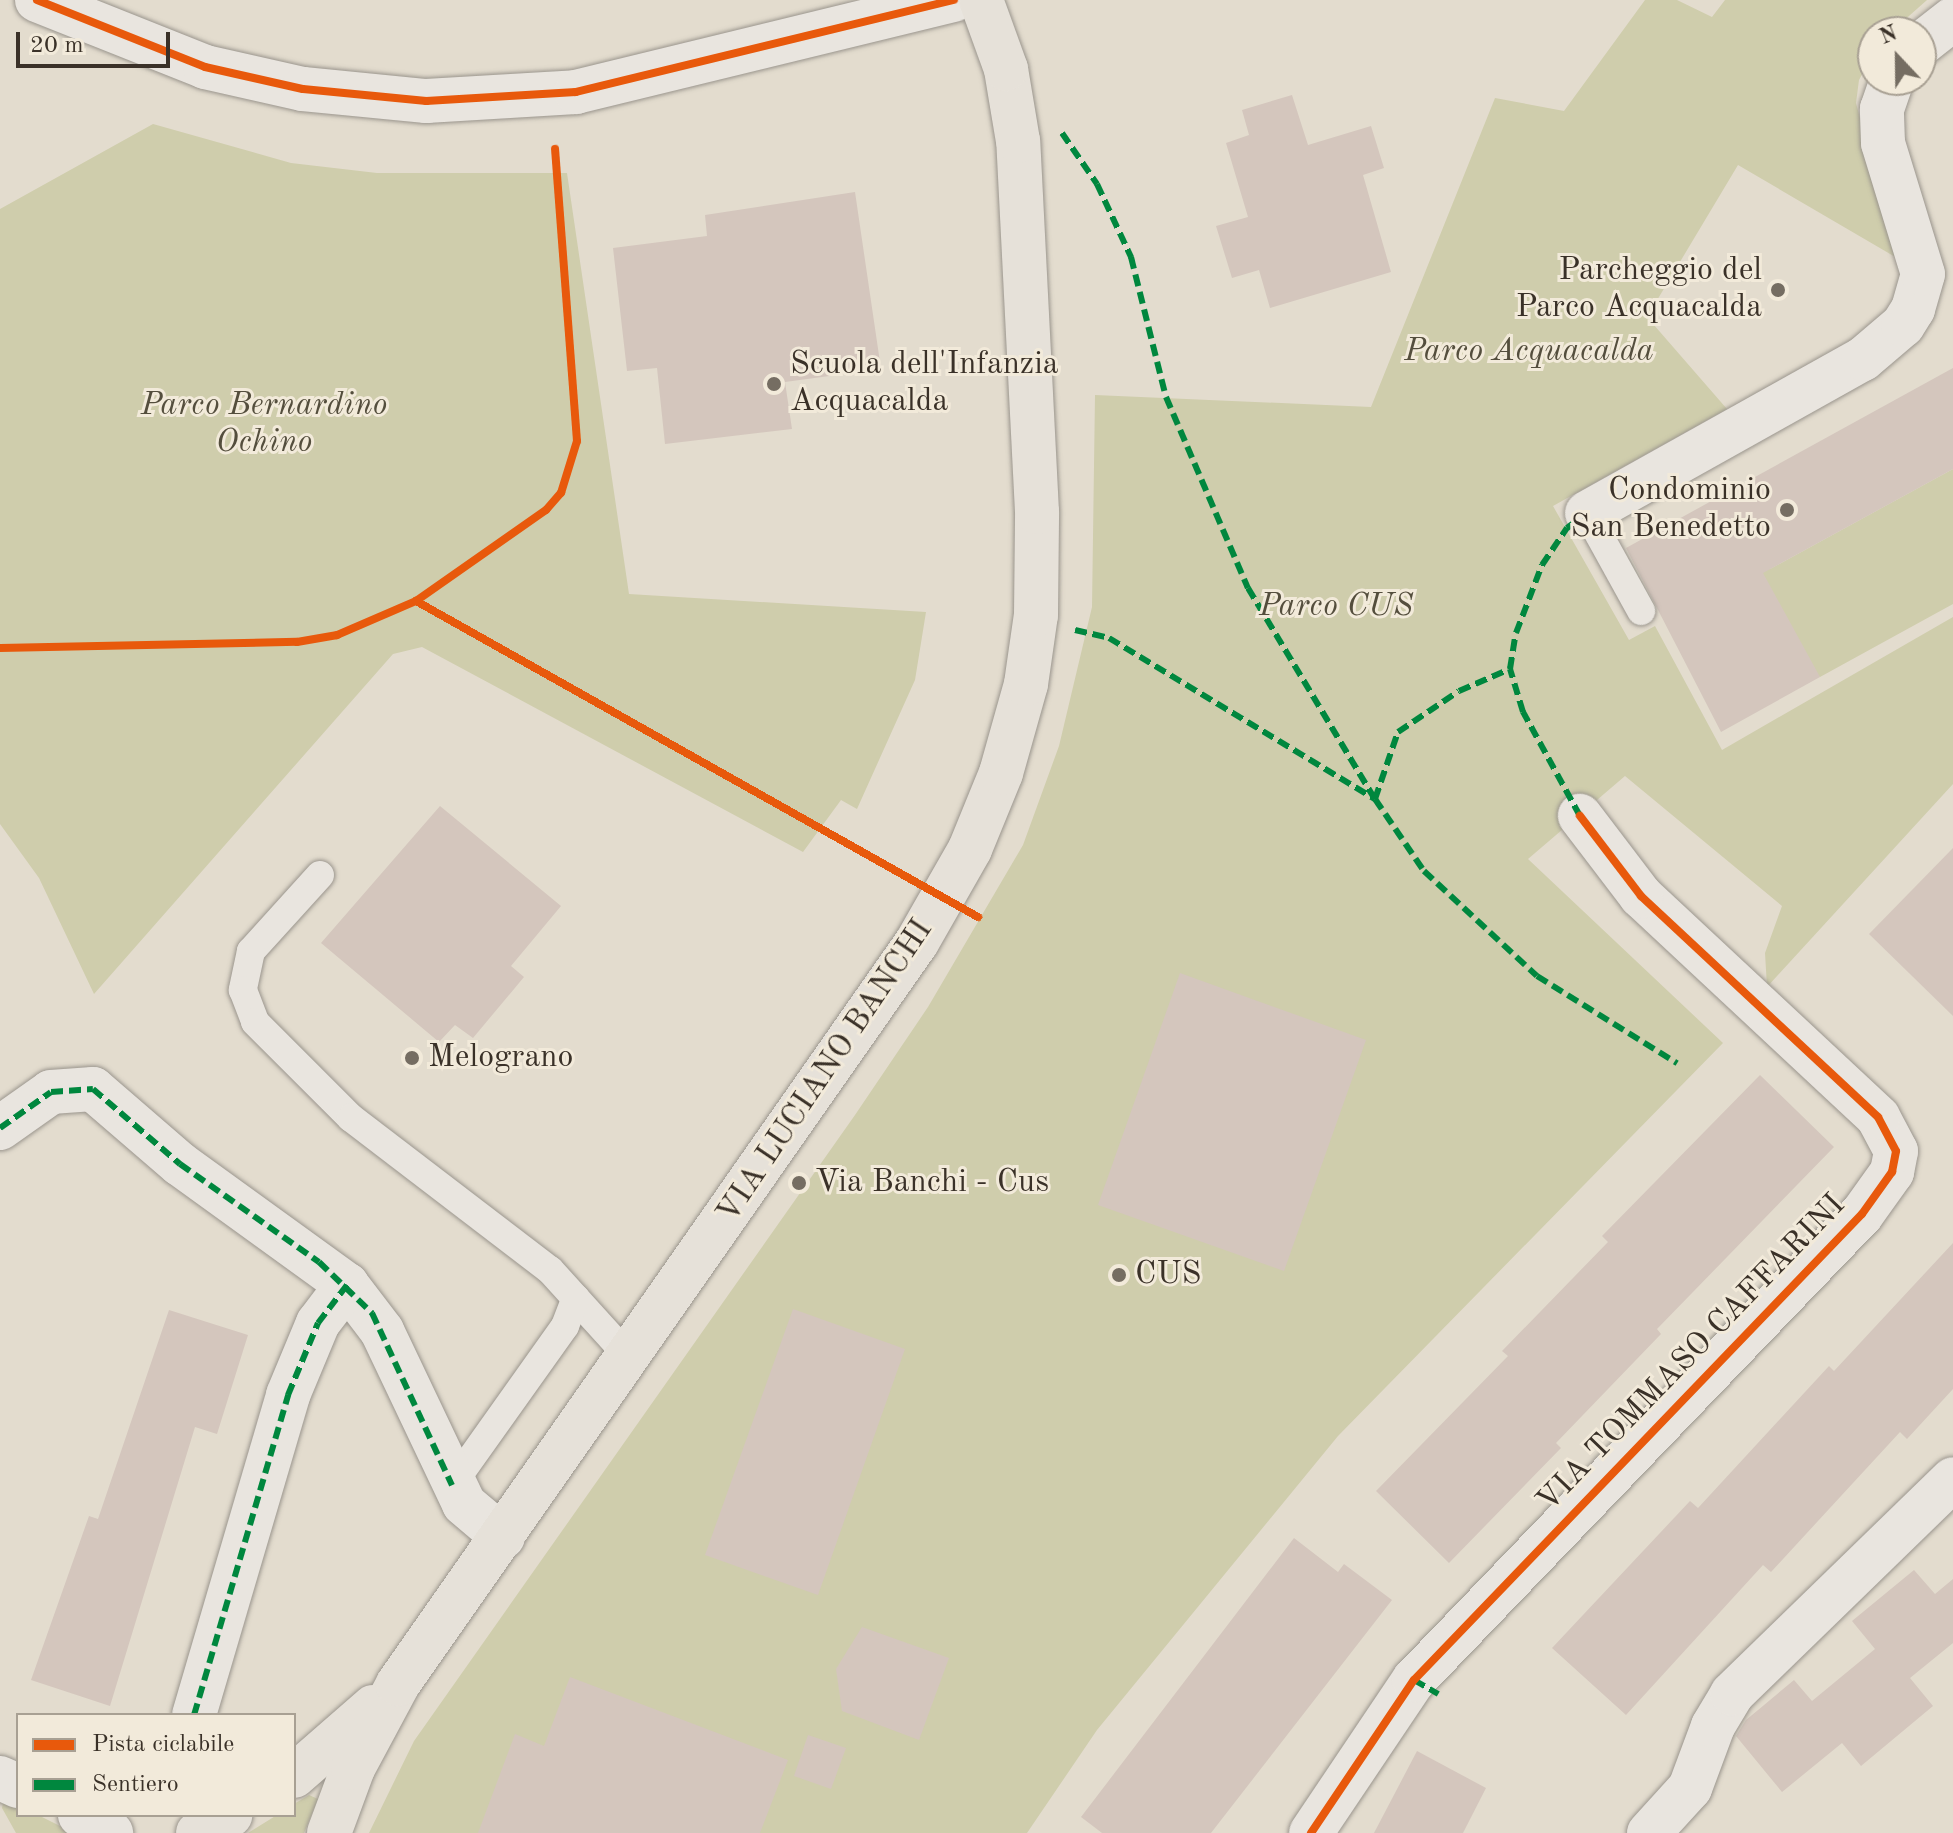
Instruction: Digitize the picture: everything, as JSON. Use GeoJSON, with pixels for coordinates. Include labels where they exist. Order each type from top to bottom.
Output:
{"type":"FeatureCollection","features":[{"type":"Feature","properties":{"kind":"main road","name":"VIA LUCIANO BANCHI"},"geometry":{"type":"LineString","coordinates":[[329,1833],[353,1768],[398,1684],[629,1357],[945,899],[987,809],[1014,733],[1037,590],[1030,308],[1015,115],[1006,69],[981,0]]}},
{"type":"Feature","properties":{"kind":"main road","name":"VIA LUCIANO BANCHI"},"geometry":{"type":"LineString","coordinates":[[296,1774],[398,1684]]}},
{"type":"Feature","properties":{"kind":"main road"},"geometry":{"type":"LineString","coordinates":[[198,1833],[226,1817]]}},
{"type":"Feature","properties":{"kind":"street"},"geometry":{"type":"LineString","coordinates":[[37,0],[163,53],[257,80],[355,95],[478,101],[617,83],[954,0]]}},
{"type":"Feature","properties":{"kind":"street"},"geometry":{"type":"LineString","coordinates":[[1937,32],[1953,19]]}},
{"type":"Feature","properties":{"kind":"street"},"geometry":{"type":"LineString","coordinates":[[1587,513],[1877,350],[1903,325],[1917,299],[1923,274],[1883,143],[1882,109],[1886,96]]}},
{"type":"Feature","properties":{"kind":"street","name":"VIA TOMMASO CAFFARINI"},"geometry":{"type":"LineString","coordinates":[[1311,1833],[1426,1687],[1862,1214],[1886,1184],[1895,1160],[1894,1141],[1878,1117],[1641,896],[1580,816]]}},
{"type":"Feature","properties":{"kind":"street"},"geometry":{"type":"LineString","coordinates":[[0,1128],[51,1092],[93,1089],[180,1164],[347,1285],[382,1331],[452,1485],[472,1513],[503,1537]]}},
{"type":"Feature","properties":{"kind":"street"},"geometry":{"type":"LineString","coordinates":[[195,1713],[288,1395],[318,1323],[347,1285]]}},
{"type":"Feature","properties":{"kind":"street"},"geometry":{"type":"LineString","coordinates":[[1665,1829],[1697,1776],[1713,1726],[1732,1694],[1953,1479]]}},
{"type":"Feature","properties":{"kind":"street"},"geometry":{"type":"LineString","coordinates":[[83,1817],[111,1833]]}},
{"type":"Feature","properties":{"kind":"lane"},"geometry":{"type":"LineString","coordinates":[[1587,513],[1641,611]]}},
{"type":"Feature","properties":{"kind":"lane"},"geometry":{"type":"LineString","coordinates":[[320,875],[251,951],[243,990],[255,1022],[351,1118],[533,1256],[629,1357]]}},
{"type":"Feature","properties":{"kind":"lane"},"geometry":{"type":"LineString","coordinates":[[452,1485],[569,1320],[576,1298]]}},
{"type":"Feature","properties":{"kind":"green space","name":"CUS"},"geometry":{"type":"Polygon","coordinates":[[[1645,0],[1677,0],[1712,17],[1725,0],[1927,0],[1909,16],[1857,16],[1856,103],[1897,258],[1738,165],[1647,317],[1727,409],[1553,506],[1629,640],[1655,626],[1722,750],[1953,617],[1953,784],[1767,987],[1765,953],[1782,906],[1625,776],[1528,859],[1723,1043],[1338,1436],[1097,1730],[1027,1833],[369,1833],[414,1741],[855,1115],[928,1007],[1023,845],[1059,746],[1092,607],[1095,395],[1371,407],[1495,98],[1564,111],[1645,0]]]}},
{"type":"Feature","properties":{"kind":"green space","name":"Parco Bernardino Ochino"},"geometry":{"type":"Polygon","coordinates":[[[153,124],[291,163],[377,173],[567,173],[629,594],[926,612],[915,680],[857,809],[841,800],[803,852],[422,647],[393,654],[94,994],[39,878],[0,824],[0,209],[153,124]]]}},
{"type":"Feature","properties":{"kind":"green space"},"geometry":{"type":"Polygon","coordinates":[[[1953,469],[1953,604],[1820,677],[1742,624],[1765,561],[1770,569],[1953,469]]]}},
{"type":"Feature","properties":{"kind":"green space"},"geometry":{"type":"Polygon","coordinates":[[[309,1795],[318,1799],[304,1833],[248,1833],[274,1817],[296,1817],[296,1803],[309,1795]]]}},
{"type":"Feature","properties":{"kind":"green space"},"geometry":{"type":"Polygon","coordinates":[[[4,1798],[16,1804],[16,1817],[42,1817],[74,1833],[16,1833],[2,1808],[4,1798]]]}},
{"type":"Feature","properties":{"kind":"building"},"geometry":{"type":"Polygon","coordinates":[[[1292,95],[1308,145],[1371,126],[1384,168],[1363,175],[1391,272],[1270,308],[1259,270],[1232,278],[1216,226],[1248,217],[1226,143],[1249,135],[1242,110],[1292,95]]]}},
{"type":"Feature","properties":{"kind":"building"},"geometry":{"type":"Polygon","coordinates":[[[855,192],[881,369],[785,382],[792,429],[665,444],[657,368],[627,371],[613,248],[707,236],[705,215],[855,192]]]}},
{"type":"Feature","properties":{"kind":"building","name":"Condominio San Benedetto"},"geometry":{"type":"Polygon","coordinates":[[[1953,368],[1953,469],[1763,573],[1820,677],[1721,732],[1626,548],[1953,368]]]}},
{"type":"Feature","properties":{"kind":"building"},"geometry":{"type":"Polygon","coordinates":[[[440,806],[561,906],[511,966],[524,977],[473,1038],[455,1025],[439,1042],[321,943],[440,806]]]}},
{"type":"Feature","properties":{"kind":"building"},"geometry":{"type":"Polygon","coordinates":[[[1953,848],[1953,1016],[1869,934],[1953,848]]]}},
{"type":"Feature","properties":{"kind":"building"},"geometry":{"type":"Polygon","coordinates":[[[1180,973],[1366,1040],[1284,1271],[1098,1205],[1180,973]]]}},
{"type":"Feature","properties":{"kind":"building"},"geometry":{"type":"Polygon","coordinates":[[[1760,1075],[1834,1147],[1657,1329],[1661,1334],[1556,1443],[1561,1448],[1449,1563],[1376,1491],[1508,1356],[1502,1351],[1608,1242],[1602,1236],[1760,1075]]]}},
{"type":"Feature","properties":{"kind":"building"},"geometry":{"type":"Polygon","coordinates":[[[1953,1243],[1953,1389],[1907,1439],[1900,1432],[1771,1572],[1763,1565],[1626,1715],[1552,1648],[1690,1501],[1698,1508],[1829,1366],[1834,1371],[1953,1243]]]}},
{"type":"Feature","properties":{"kind":"building"},"geometry":{"type":"Polygon","coordinates":[[[793,1309],[905,1349],[818,1595],[705,1555],[793,1309]]]}},
{"type":"Feature","properties":{"kind":"building"},"geometry":{"type":"Polygon","coordinates":[[[169,1310],[248,1335],[217,1434],[195,1427],[110,1706],[31,1680],[89,1516],[98,1519],[169,1310]]]}},
{"type":"Feature","properties":{"kind":"building"},"geometry":{"type":"Polygon","coordinates":[[[1294,1538],[1338,1572],[1344,1564],[1392,1600],[1211,1833],[1102,1833],[1081,1817],[1294,1538]]]}},
{"type":"Feature","properties":{"kind":"building"},"geometry":{"type":"Polygon","coordinates":[[[1914,1570],[1935,1594],[1953,1579],[1953,1643],[1910,1678],[1933,1706],[1861,1766],[1842,1743],[1782,1792],[1736,1736],[1746,1720],[1794,1680],[1812,1701],[1875,1649],[1852,1621],[1914,1570]]]}},
{"type":"Feature","properties":{"kind":"building"},"geometry":{"type":"Polygon","coordinates":[[[862,1627],[949,1658],[919,1740],[842,1711],[836,1669],[862,1627]]]}},
{"type":"Feature","properties":{"kind":"building"},"geometry":{"type":"Polygon","coordinates":[[[570,1677],[788,1760],[760,1833],[478,1833],[515,1734],[544,1746],[570,1677]]]}},
{"type":"Feature","properties":{"kind":"building"},"geometry":{"type":"Polygon","coordinates":[[[808,1735],[846,1748],[831,1789],[794,1776],[808,1735]]]}},
{"type":"Feature","properties":{"kind":"building"},"geometry":{"type":"Polygon","coordinates":[[[1417,1751],[1486,1788],[1463,1833],[1374,1833],[1417,1751]]]}},
{"type":"Feature","properties":{"kind":"marked path"},"geometry":{"type":"LineString","coordinates":[[1062,133],[1097,184],[1131,257],[1166,397],[1248,588],[1375,799],[1424,871],[1537,976],[1677,1063]]}},
{"type":"Feature","properties":{"kind":"marked path"},"geometry":{"type":"LineString","coordinates":[[1580,816],[1523,712],[1510,669],[1516,633],[1542,565],[1567,528],[1587,513]]}},
{"type":"Feature","properties":{"kind":"marked path"},"geometry":{"type":"LineString","coordinates":[[1075,630],[1109,638],[1375,799],[1398,732],[1459,691],[1510,669]]}},
{"type":"Feature","properties":{"kind":"marked path"},"geometry":{"type":"LineString","coordinates":[[0,1128],[51,1092],[93,1089],[180,1164],[319,1262],[372,1313],[452,1485]]}},
{"type":"Feature","properties":{"kind":"marked path"},"geometry":{"type":"LineString","coordinates":[[195,1713],[288,1395],[318,1323],[347,1285]]}},
{"type":"Feature","properties":{"kind":"marked path"},"geometry":{"type":"LineString","coordinates":[[1414,1680],[1438,1694]]}},
{"type":"Feature","properties":{"kind":"cycle path"},"geometry":{"type":"LineString","coordinates":[[37,0],[205,67],[303,89],[426,101],[576,92],[954,0]]}},
{"type":"Feature","properties":{"kind":"cycle path"},"geometry":{"type":"LineString","coordinates":[[0,648],[297,642],[337,635],[416,601],[546,510],[561,493],[577,441],[555,149]]}},
{"type":"Feature","properties":{"kind":"cycle path"},"geometry":{"type":"LineString","coordinates":[[416,601],[978,917]]}},
{"type":"Feature","properties":{"kind":"cycle path"},"geometry":{"type":"LineString","coordinates":[[1311,1833],[1414,1680],[1862,1214],[1892,1172],[1896,1151],[1878,1117],[1641,896],[1580,816]]}},
{"type":"Feature","properties":{"kind":"place","name":"Parcheggio del Parco Acquacalda"},"geometry":{"type":"Point","coordinates":[1778,290]}},
{"type":"Feature","properties":{"kind":"place","name":"Scuola dell'Infanzia Acquacalda"},"geometry":{"type":"Point","coordinates":[774,384]}},
{"type":"Feature","properties":{"kind":"place","name":"Condominio San Benedetto"},"geometry":{"type":"Point","coordinates":[1787,510]}},
{"type":"Feature","properties":{"kind":"place","name":"Melograno"},"geometry":{"type":"Point","coordinates":[412,1058]}},
{"type":"Feature","properties":{"kind":"place","name":"Via Banchi - Cus"},"geometry":{"type":"Point","coordinates":[799,1183]}},
{"type":"Feature","properties":{"kind":"place","name":"CUS"},"geometry":{"type":"Point","coordinates":[1119,1275]}},
{"type":"Feature","properties":{"kind":"park label","name":"Parco Acquacalda"},"geometry":{"type":"Point","coordinates":[1529,352]}},
{"type":"Feature","properties":{"kind":"park label","name":"Parco CUS"},"geometry":{"type":"Point","coordinates":[1336,607]}}]}
